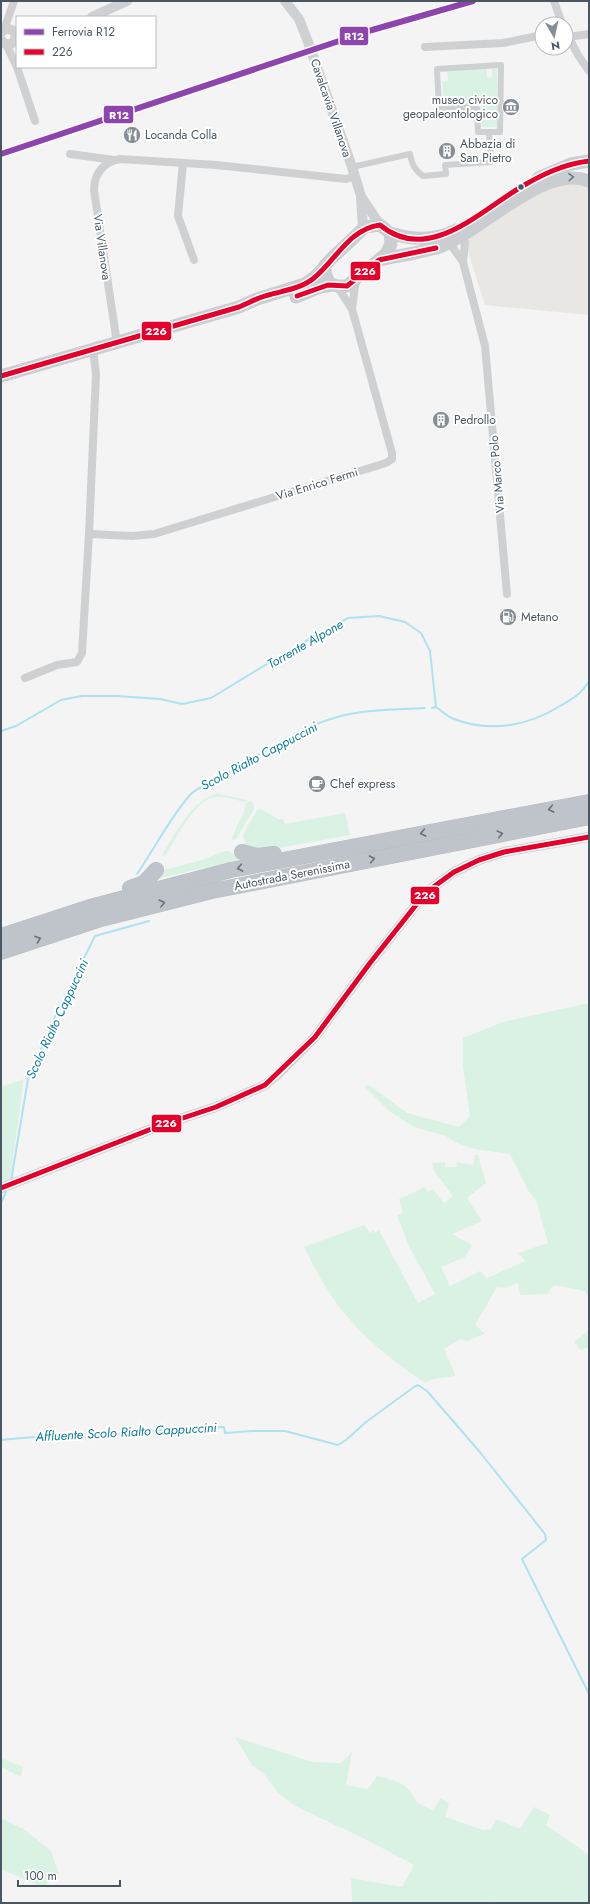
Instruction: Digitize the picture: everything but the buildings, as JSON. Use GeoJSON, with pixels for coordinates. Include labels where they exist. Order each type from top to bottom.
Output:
{"type":"FeatureCollection","features":[{"type":"Feature","properties":{"kind":"highway","name":"Autostrada Serenissima"},"geometry":{"type":"LineString","coordinates":[[1,936],[90,907],[223,872],[589,802]]}},
{"type":"Feature","properties":{"kind":"highway","name":"Autostrada Serenissima"},"geometry":{"type":"LineString","coordinates":[[1,952],[101,919],[212,891],[589,817]]}},
{"type":"Feature","properties":{"kind":"highway"},"geometry":{"type":"LineString","coordinates":[[242,852],[257,856],[304,850],[336,850]]}},
{"type":"Feature","properties":{"kind":"highway"},"geometry":{"type":"LineString","coordinates":[[90,907],[112,895],[144,883],[156,870]]}},
{"type":"Feature","properties":{"kind":"main road"},"geometry":{"type":"LineString","coordinates":[[1,376],[239,307],[257,299],[304,284],[316,276],[325,265],[363,229],[370,226],[385,229],[404,238],[422,239],[445,235],[456,230],[532,182],[551,172],[576,163],[589,161]]}},
{"type":"Feature","properties":{"kind":"main road"},"geometry":{"type":"LineString","coordinates":[[379,260],[435,248],[449,242],[551,181],[574,176],[589,181]]}},
{"type":"Feature","properties":{"kind":"main road"},"geometry":{"type":"LineString","coordinates":[[239,307],[257,306],[289,299],[320,287],[347,286],[379,260],[389,249],[385,229]]}},
{"type":"Feature","properties":{"kind":"main road"},"geometry":{"type":"LineString","coordinates":[[325,265],[326,278],[335,286]]}},
{"type":"Feature","properties":{"kind":"street"},"geometry":{"type":"LineString","coordinates":[[94,16],[127,1]]}},
{"type":"Feature","properties":{"kind":"street","name":"Cavalcavia Villanova"},"geometry":{"type":"LineString","coordinates":[[285,1],[299,20],[313,55],[361,196],[363,229]]}},
{"type":"Feature","properties":{"kind":"street"},"geometry":{"type":"LineString","coordinates":[[554,1],[559,16]]}},
{"type":"Feature","properties":{"kind":"street"},"geometry":{"type":"LineString","coordinates":[[8,37],[13,5]]}},
{"type":"Feature","properties":{"kind":"street"},"geometry":{"type":"LineString","coordinates":[[13,5],[8,37],[16,64]]}},
{"type":"Feature","properties":{"kind":"street"},"geometry":{"type":"LineString","coordinates":[[574,34],[589,34]]}},
{"type":"Feature","properties":{"kind":"street"},"geometry":{"type":"LineString","coordinates":[[425,48],[503,43],[534,37]]}},
{"type":"Feature","properties":{"kind":"street"},"geometry":{"type":"LineString","coordinates":[[574,46],[589,71]]}},
{"type":"Feature","properties":{"kind":"street"},"geometry":{"type":"LineString","coordinates":[[501,65],[500,132],[489,132],[478,132],[477,107],[439,108],[437,68],[501,65]]}},
{"type":"Feature","properties":{"kind":"street"},"geometry":{"type":"LineString","coordinates":[[17,68],[35,121]]}},
{"type":"Feature","properties":{"kind":"street"},"geometry":{"type":"LineString","coordinates":[[70,154],[114,160],[183,163],[346,179],[353,172],[410,154],[412,164],[423,176],[446,174],[445,166],[491,162],[489,132]]}},
{"type":"Feature","properties":{"kind":"street","name":"Via Villanova"},"geometry":{"type":"LineString","coordinates":[[114,160],[98,172],[94,181],[94,190],[116,343]]}},
{"type":"Feature","properties":{"kind":"street"},"geometry":{"type":"LineString","coordinates":[[183,163],[178,216],[194,260]]}},
{"type":"Feature","properties":{"kind":"street","name":"Cavalcavia Villanova"},"geometry":{"type":"LineString","coordinates":[[361,196],[385,229]]}},
{"type":"Feature","properties":{"kind":"street","name":"Via Marco Polo"},"geometry":{"type":"LineString","coordinates":[[462,235],[465,242],[463,262]]}},
{"type":"Feature","properties":{"kind":"street","name":"Via Marco Polo"},"geometry":{"type":"LineString","coordinates":[[449,242],[463,262],[482,333],[487,358],[507,594]]}},
{"type":"Feature","properties":{"kind":"street","name":"Via Enrico Fermi"},"geometry":{"type":"LineString","coordinates":[[89,534],[132,536],[154,534],[392,459],[392,453],[352,309],[354,286],[357,279]]}},
{"type":"Feature","properties":{"kind":"street","name":"Via Enrico Fermi"},"geometry":{"type":"LineString","coordinates":[[335,286],[352,309]]}},
{"type":"Feature","properties":{"kind":"street"},"geometry":{"type":"LineString","coordinates":[[25,678],[57,665],[77,662],[82,653],[96,374],[93,349]]}},
{"type":"Feature","properties":{"kind":"street"},"geometry":{"type":"LineString","coordinates":[[1,1188],[159,1126],[216,1107],[265,1085],[315,1037],[370,963],[416,905],[432,888],[454,872],[478,860],[504,852],[589,837]]}},
{"type":"Feature","properties":{"kind":"shaded area"},"geometry":{"type":"Polygon","coordinates":[[[555,183],[589,185],[589,315],[485,305],[465,242],[493,219],[555,183]]]}},
{"type":"Feature","properties":{"kind":"green space"},"geometry":{"type":"Polygon","coordinates":[[[487,69],[487,78],[492,77],[492,69],[497,69],[497,127],[482,127],[480,106],[477,104],[444,104],[442,82],[448,81],[447,71],[487,69]]]}},
{"type":"Feature","properties":{"kind":"green space"},"geometry":{"type":"Polygon","coordinates":[[[218,794],[248,800],[244,802],[219,797],[211,798],[205,801],[185,823],[165,856],[162,855],[193,809],[209,797],[218,794]]]}},
{"type":"Feature","properties":{"kind":"green space"},"geometry":{"type":"Polygon","coordinates":[[[250,801],[254,804],[254,809],[236,839],[233,840],[232,837],[246,807],[245,804],[250,801]]]}},
{"type":"Feature","properties":{"kind":"green space"},"geometry":{"type":"Polygon","coordinates":[[[261,809],[278,819],[283,819],[285,824],[345,813],[350,835],[257,852],[246,846],[243,835],[257,810],[261,809]]]}},
{"type":"Feature","properties":{"kind":"green space"},"geometry":{"type":"Polygon","coordinates":[[[224,851],[228,851],[243,859],[156,879],[164,870],[202,860],[224,851]]]}},
{"type":"Feature","properties":{"kind":"green space"},"geometry":{"type":"Polygon","coordinates":[[[589,1003],[589,1296],[584,1291],[554,1285],[547,1294],[520,1295],[518,1283],[504,1288],[497,1287],[475,1325],[485,1334],[467,1341],[460,1339],[444,1349],[456,1376],[433,1379],[425,1383],[377,1347],[360,1331],[331,1296],[304,1247],[364,1225],[370,1233],[373,1230],[375,1233],[379,1230],[418,1303],[435,1294],[409,1246],[397,1216],[403,1212],[399,1199],[425,1187],[428,1192],[433,1189],[444,1203],[453,1196],[435,1172],[432,1163],[445,1162],[445,1167],[456,1167],[457,1162],[473,1165],[475,1155],[478,1155],[486,1183],[467,1198],[482,1221],[452,1234],[472,1245],[465,1257],[441,1267],[450,1286],[480,1271],[487,1278],[525,1261],[518,1253],[548,1243],[536,1200],[529,1192],[510,1154],[474,1149],[455,1142],[446,1136],[414,1127],[389,1111],[364,1086],[369,1085],[407,1113],[459,1127],[470,1116],[463,1067],[463,1038],[503,1022],[589,1003]]]}},
{"type":"Feature","properties":{"kind":"green space"},"geometry":{"type":"Polygon","coordinates":[[[24,1079],[10,1181],[1,1184],[1,1087],[24,1079]]]}},
{"type":"Feature","properties":{"kind":"green space"},"geometry":{"type":"Polygon","coordinates":[[[589,1330],[589,1347],[581,1350],[574,1342],[589,1330]]]}},
{"type":"Feature","properties":{"kind":"green space"},"geometry":{"type":"Polygon","coordinates":[[[235,1737],[312,1762],[341,1763],[352,1752],[346,1785],[368,1789],[377,1776],[390,1779],[406,1787],[416,1802],[433,1811],[441,1798],[449,1804],[445,1817],[483,1830],[491,1829],[496,1819],[520,1829],[534,1807],[550,1815],[546,1825],[589,1855],[589,1903],[497,1903],[493,1901],[490,1903],[352,1903],[351,1878],[402,1887],[414,1865],[367,1840],[295,1806],[278,1793],[264,1774],[252,1765],[235,1737]]]}},
{"type":"Feature","properties":{"kind":"green space"},"geometry":{"type":"Polygon","coordinates":[[[1,1758],[23,1767],[21,1777],[1,1767],[1,1758]]]}},
{"type":"Feature","properties":{"kind":"green space"},"geometry":{"type":"Polygon","coordinates":[[[1,1818],[25,1830],[51,1851],[59,1873],[54,1879],[42,1887],[1,1869],[1,1818]]]}},
{"type":"Feature","properties":{"kind":"waterway","name":"Torrente Alpone"},"geometry":{"type":"LineString","coordinates":[[1,731],[16,726],[61,700],[82,696],[117,696],[160,699],[182,704],[211,698],[295,647],[348,618],[379,616],[405,622],[421,633],[430,651],[436,707],[452,718],[468,723],[481,726],[522,723],[548,713],[573,698],[583,690],[589,681]]}},
{"type":"Feature","properties":{"kind":"waterway","name":"Torrente Alpone"},"geometry":{"type":"LineString","coordinates":[[432,708],[436,707]]}},
{"type":"Feature","properties":{"kind":"waterway","name":"Scolo Rialto Cappuccini"},"geometry":{"type":"LineString","coordinates":[[137,874],[182,804],[193,792],[198,789],[234,770],[295,734],[321,722],[356,713],[379,710],[425,708]]}},
{"type":"Feature","properties":{"kind":"waterway","name":"Scolo Rialto Cappuccini"},"geometry":{"type":"LineString","coordinates":[[11,1181],[28,1079],[59,1008],[95,936],[149,921]]}},
{"type":"Feature","properties":{"kind":"waterway","name":"Scolo Rialto Cappuccini"},"geometry":{"type":"LineString","coordinates":[[1,1203],[6,1192]]}},
{"type":"Feature","properties":{"kind":"waterway","name":"Affluente Scolo Rialto Cappuccini"},"geometry":{"type":"LineString","coordinates":[[1,1440],[47,1436],[74,1438],[182,1428],[224,1427],[225,1433],[285,1431],[338,1445],[346,1440],[366,1422],[418,1385],[427,1391],[479,1451],[545,1534],[546,1540],[522,1559],[589,1694]]}},
{"type":"Feature","properties":{"kind":"rail line","name":"R12"},"geometry":{"type":"LineString","coordinates":[[1,154],[372,30],[473,1]]}},
{"type":"Feature","properties":{"kind":"transit line","name":"226"},"geometry":{"type":"LineString","coordinates":[[1,376],[239,307],[259,298],[301,286],[322,271],[351,239],[360,232],[369,228],[380,225],[398,236],[417,239],[435,237],[453,230],[471,220],[537,178],[571,164],[589,161]]}},
{"type":"Feature","properties":{"kind":"transit line","name":"226"},"geometry":{"type":"LineString","coordinates":[[297,296],[328,285],[347,286],[379,260],[436,248]]}},
{"type":"Feature","properties":{"kind":"transit line","name":"226"},"geometry":{"type":"LineString","coordinates":[[1,1188],[159,1126],[216,1107],[265,1085],[315,1037],[370,963],[416,905],[432,888],[454,872],[479,860],[504,852],[589,837]]}},
{"type":"Feature","properties":{"kind":"place","name":"museo civico geopaleontologico"},"geometry":{"type":"Point","coordinates":[511,107]}},
{"type":"Feature","properties":{"kind":"place","name":"Locanda Colla"},"geometry":{"type":"Point","coordinates":[132,135]}},
{"type":"Feature","properties":{"kind":"place","name":"Abbazia di San Pietro"},"geometry":{"type":"Point","coordinates":[447,151]}},
{"type":"Feature","properties":{"kind":"place","name":"Pedrollo"},"geometry":{"type":"Point","coordinates":[441,420]}},
{"type":"Feature","properties":{"kind":"place","name":"Metano"},"geometry":{"type":"Point","coordinates":[508,617]}},
{"type":"Feature","properties":{"kind":"place","name":"Chef express"},"geometry":{"type":"Point","coordinates":[317,784]}}]}
